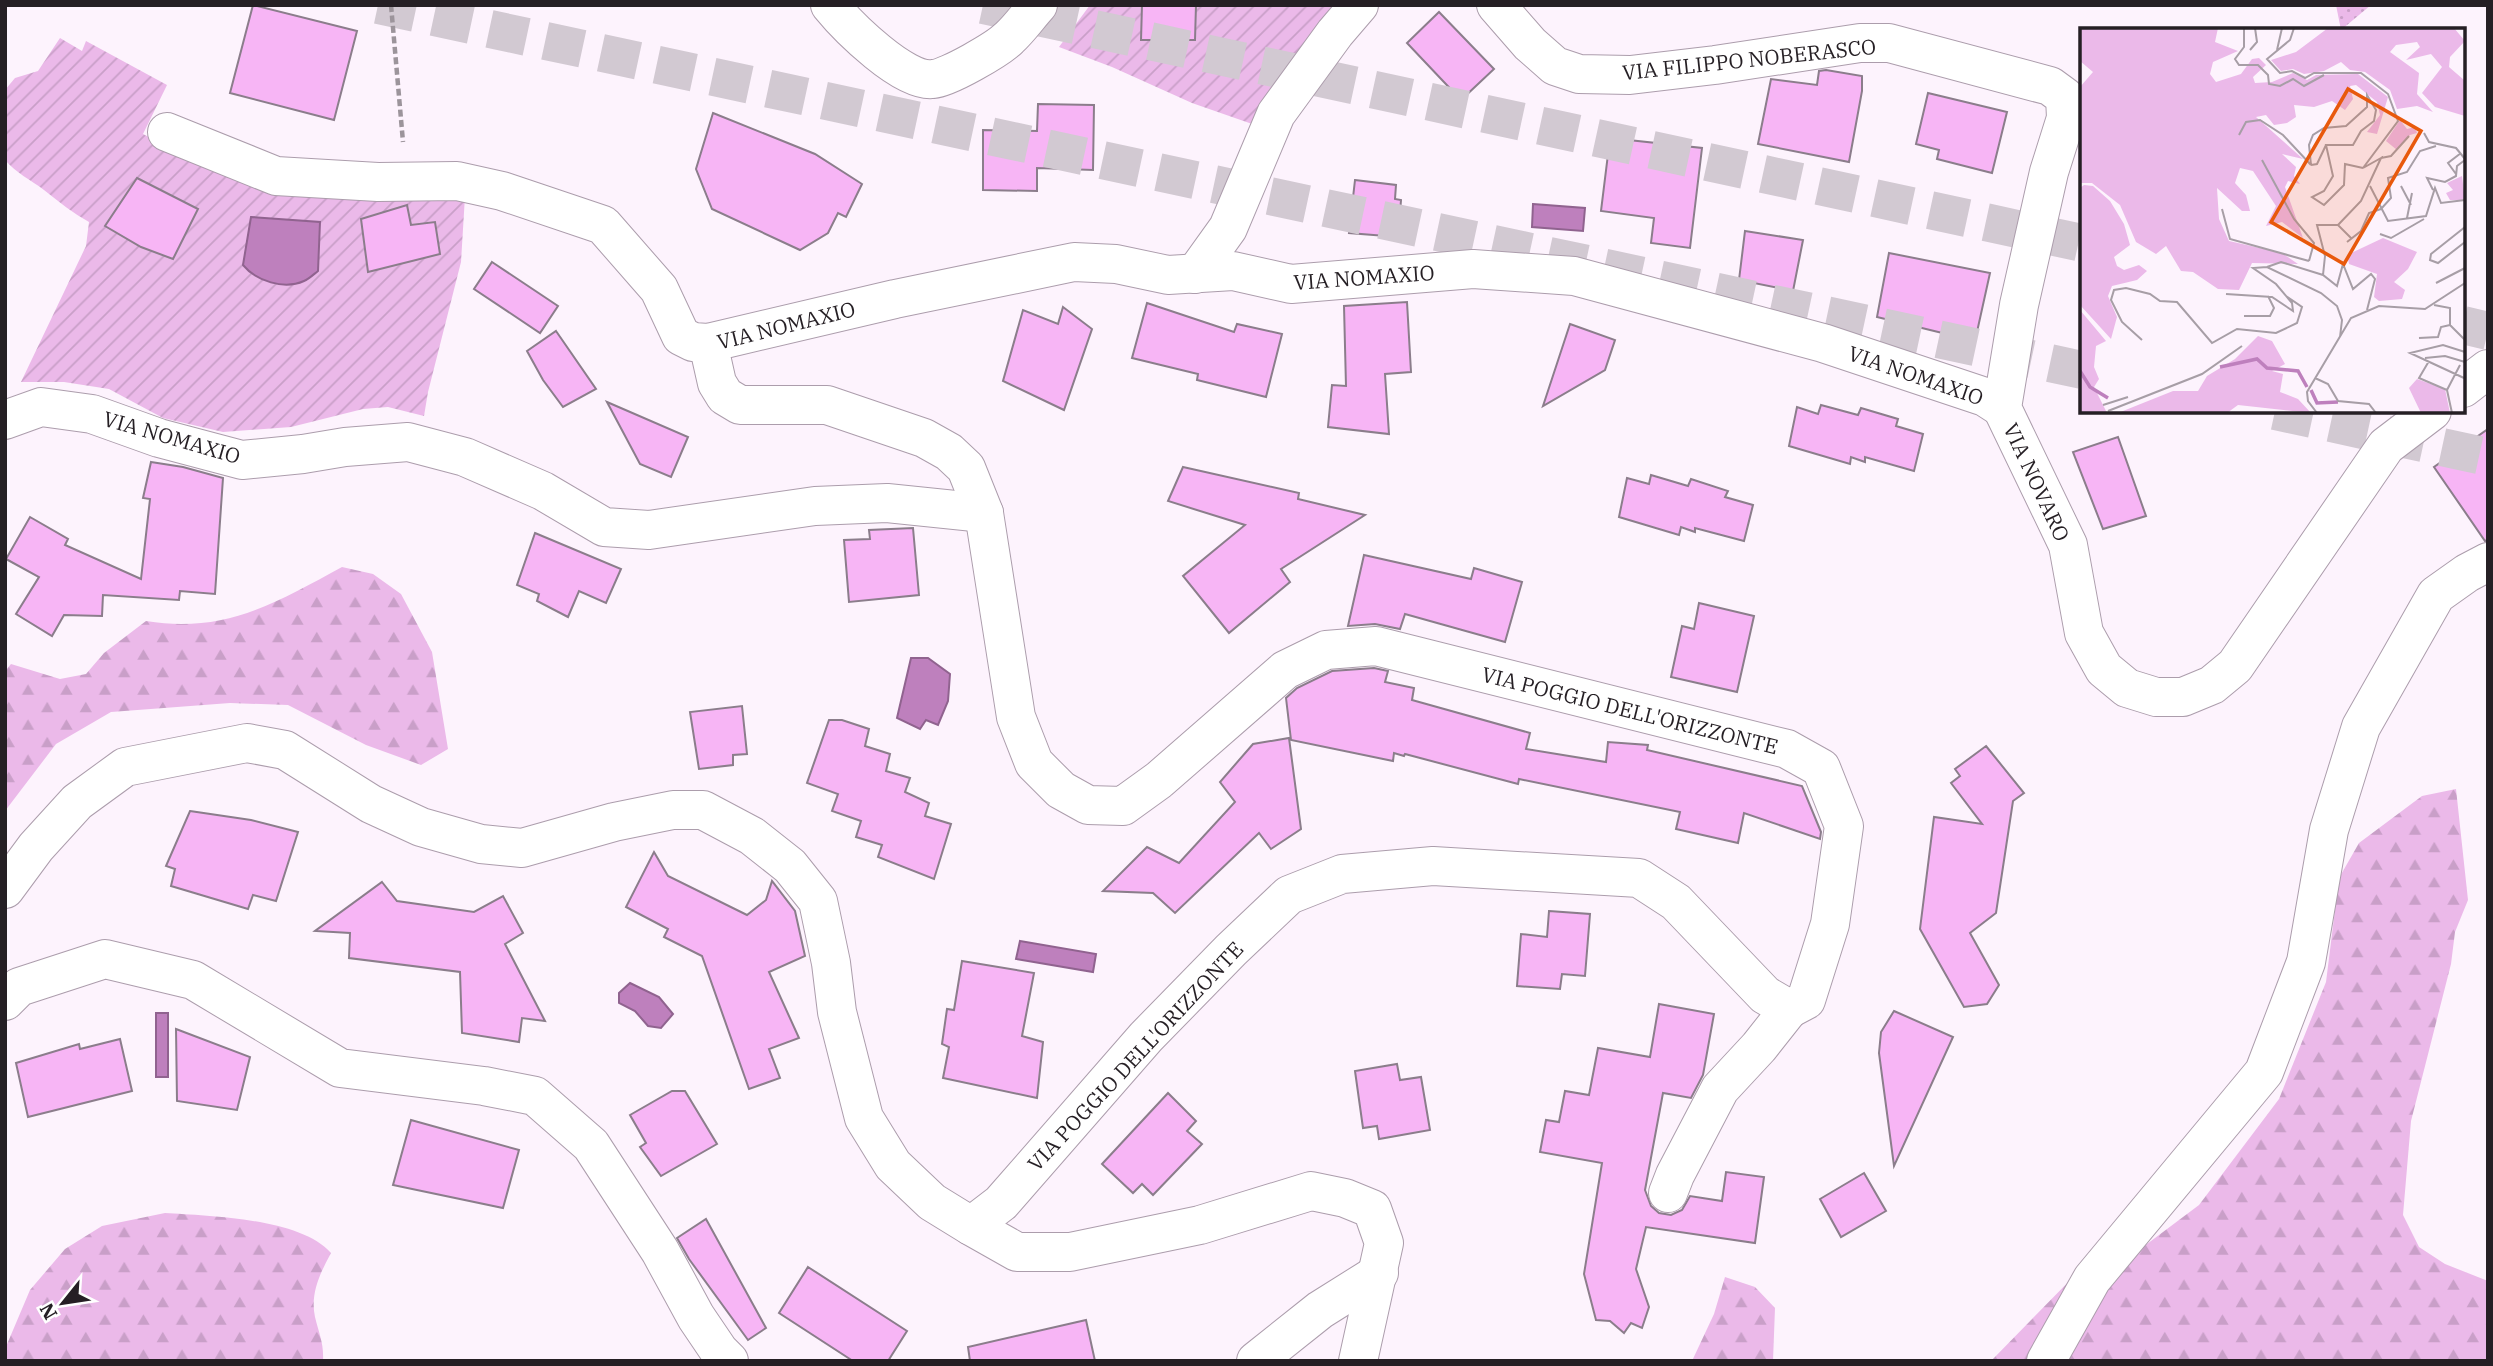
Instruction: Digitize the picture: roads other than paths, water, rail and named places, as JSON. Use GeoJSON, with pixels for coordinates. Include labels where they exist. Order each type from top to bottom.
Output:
{"type":"FeatureCollection","features":[{"type":"Feature","properties":{"kind":"street"},"geometry":{"type":"LineString","coordinates":[[830,5],[849,27],[906,73],[933,80],[965,66],[1008,40],[1038,5]]}},
{"type":"Feature","properties":{"kind":"street"},"geometry":{"type":"LineString","coordinates":[[1195,274],[1228,228],[1276,114],[1335,33],[1359,5]]}},
{"type":"Feature","properties":{"kind":"street","name":"VIA FILIPPO NOBERASCO"},"geometry":{"type":"LineString","coordinates":[[1496,5],[1530,44],[1555,66],[1579,74],[1630,75],[1860,43],[1889,43],[2050,86],[2065,97],[2074,121]]}},
{"type":"Feature","properties":{"kind":"street","name":"VIA NOVARO"},"geometry":{"type":"LineString","coordinates":[[2074,121],[2049,172],[2019,305],[2002,408],[2068,545],[2084,633],[2104,669],[2127,688],[2156,697],[2183,697],[2213,685],[2235,666],[2386,446],[2429,413]]}},
{"type":"Feature","properties":{"kind":"street"},"geometry":{"type":"LineString","coordinates":[[167,132],[276,176],[457,181],[502,191],[603,225],[659,289],[681,336],[693,342],[708,343]]}},
{"type":"Feature","properties":{"kind":"street","name":"VIA NOMAXIO"},"geometry":{"type":"LineString","coordinates":[[5,420],[41,407],[92,414],[159,438],[242,460],[408,442],[465,457],[532,486],[604,527],[649,530],[815,506],[887,503],[984,513],[966,468],[949,452],[924,438],[827,405],[740,405],[725,396],[717,383],[708,343],[895,299],[1074,262],[1116,264],[1168,275],[1233,271],[1290,284],[1473,269],[1574,276],[1823,342],[1984,397],[2002,408]]}},
{"type":"Feature","properties":{"kind":"street"},"geometry":{"type":"LineString","coordinates":[[2465,386],[2488,369]]}},
{"type":"Feature","properties":{"kind":"street","name":"VIA POGGIO DELL'ORIZZONTE"},"geometry":{"type":"LineString","coordinates":[[971,1226],[1001,1203],[1146,1037],[1289,895],[1342,874],[1433,866],[1639,878],[1676,902],[1765,995],[1789,1009],[1805,1000],[1830,924],[1844,826],[1821,768],[1787,749],[1376,646],[1326,650],[1285,670],[1159,780],[1123,806],[1088,805],[1061,790],[1034,763],[1016,717],[984,513]]}},
{"type":"Feature","properties":{"kind":"street"},"geometry":{"type":"LineString","coordinates":[[2046,1361],[2092,1279],[2264,1072],[2306,962],[2329,830],[2361,727],[2436,595],[2488,562]]}},
{"type":"Feature","properties":{"kind":"street"},"geometry":{"type":"LineString","coordinates":[[5,889],[36,847],[77,802],[125,766],[247,743],[285,750],[371,804],[421,827],[481,844],[522,848],[614,822],[673,810],[703,810],[752,836],[790,866],[818,901],[831,963],[837,1012],[864,1118],[893,1165],[932,1202],[1017,1252],[1070,1252],[1200,1225],[1311,1191],[1345,1198],[1372,1209],[1384,1243],[1358,1361]]}},
{"type":"Feature","properties":{"kind":"street"},"geometry":{"type":"LineString","coordinates":[[5,1001],[19,987],[105,959],[193,980],[340,1068],[484,1086],[535,1096],[591,1145],[660,1251],[696,1317],[729,1361]]}},
{"type":"Feature","properties":{"kind":"street"},"geometry":{"type":"LineString","coordinates":[[1668,1194],[1675,1175],[1720,1089],[1759,1047],[1789,1009]]}},
{"type":"Feature","properties":{"kind":"street"},"geometry":{"type":"LineString","coordinates":[[1256,1361],[1320,1310],[1379,1273]]}},
{"type":"Feature","properties":{"kind":"tunnel"},"geometry":{"type":"LineString","coordinates":[[378,5],[2080,370]]}},
{"type":"Feature","properties":{"kind":"tunnel"},"geometry":{"type":"LineString","coordinates":[[983,5],[2080,243]]}},
{"type":"Feature","properties":{"kind":"tunnel"},"geometry":{"type":"LineString","coordinates":[[2465,325],[2488,331]]}},
{"type":"Feature","properties":{"kind":"tunnel"},"geometry":{"type":"LineString","coordinates":[[2284,413],[2488,457]]}}]}
